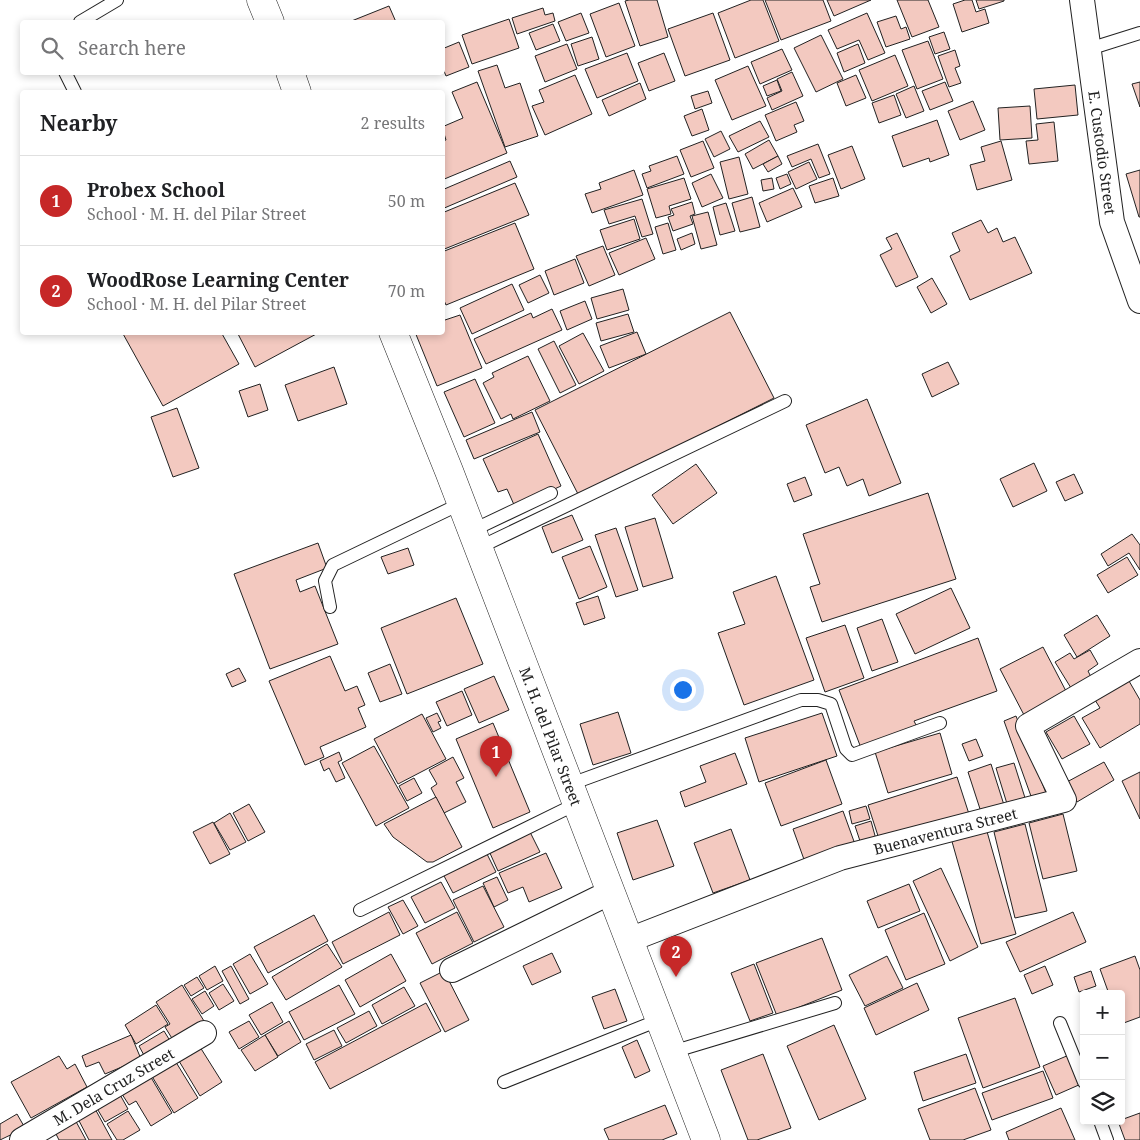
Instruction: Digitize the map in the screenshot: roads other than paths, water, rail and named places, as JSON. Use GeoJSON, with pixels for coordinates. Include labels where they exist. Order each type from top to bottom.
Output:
{"type":"FeatureCollection","features":[{"type":"Feature","properties":{"kind":"main road"},"geometry":{"type":"LineString","coordinates":[[261,0],[269,20]]}},
{"type":"Feature","properties":{"kind":"main road"},"geometry":{"type":"LineString","coordinates":[[291,75],[296,90]]}},
{"type":"Feature","properties":{"kind":"main road","name":"M. H. del Pilar Street"},"geometry":{"type":"LineString","coordinates":[[394,335],[706,1140]]}},
{"type":"Feature","properties":{"kind":"street","name":"E. Custodio Street"},"geometry":{"type":"LineString","coordinates":[[1082,0],[1112,222],[1140,301]]}},
{"type":"Feature","properties":{"kind":"street","name":"Buenaventura Street"},"geometry":{"type":"LineString","coordinates":[[629,940],[840,858],[1064,800],[1028,726],[1140,661]]}},
{"type":"Feature","properties":{"kind":"street"},"geometry":{"type":"LineString","coordinates":[[452,970],[611,892]]}},
{"type":"Feature","properties":{"kind":"street","name":"M. Dela Cruz Street"},"geometry":{"type":"LineString","coordinates":[[22,1140],[204,1032]]}},
{"type":"Feature","properties":{"kind":"lane"},"geometry":{"type":"LineString","coordinates":[[83,20],[117,0]]}},
{"type":"Feature","properties":{"kind":"lane"},"geometry":{"type":"LineString","coordinates":[[1089,49],[1140,33]]}},
{"type":"Feature","properties":{"kind":"lane"},"geometry":{"type":"LineString","coordinates":[[66,75],[74,90]]}},
{"type":"Feature","properties":{"kind":"lane"},"geometry":{"type":"LineString","coordinates":[[475,540],[785,401]]}},
{"type":"Feature","properties":{"kind":"lane"},"geometry":{"type":"LineString","coordinates":[[475,540],[551,493]]}},
{"type":"Feature","properties":{"kind":"lane"},"geometry":{"type":"LineString","coordinates":[[330,607],[325,581],[333,565],[460,504]]}},
{"type":"Feature","properties":{"kind":"lane"},"geometry":{"type":"LineString","coordinates":[[360,910],[572,795],[801,700],[818,700],[831,704],[846,749],[852,756],[859,755],[940,723]]}},
{"type":"Feature","properties":{"kind":"lane"},"geometry":{"type":"LineString","coordinates":[[672,1052],[835,1003]]}},
{"type":"Feature","properties":{"kind":"lane"},"geometry":{"type":"LineString","coordinates":[[504,1082],[659,1020]]}},
{"type":"Feature","properties":{"kind":"lane"},"geometry":{"type":"LineString","coordinates":[[1060,1023],[1083,1080]]}},
{"type":"Feature","properties":{"kind":"lane"},"geometry":{"type":"LineString","coordinates":[[1102,1125],[1108,1140]]}},
{"type":"Feature","properties":{"kind":"place","name":"Probex School"},"geometry":{"type":"Point","coordinates":[496,777]}},
{"type":"Feature","properties":{"kind":"place","name":"WoodRose Learning Center"},"geometry":{"type":"Point","coordinates":[676,977]}}]}
